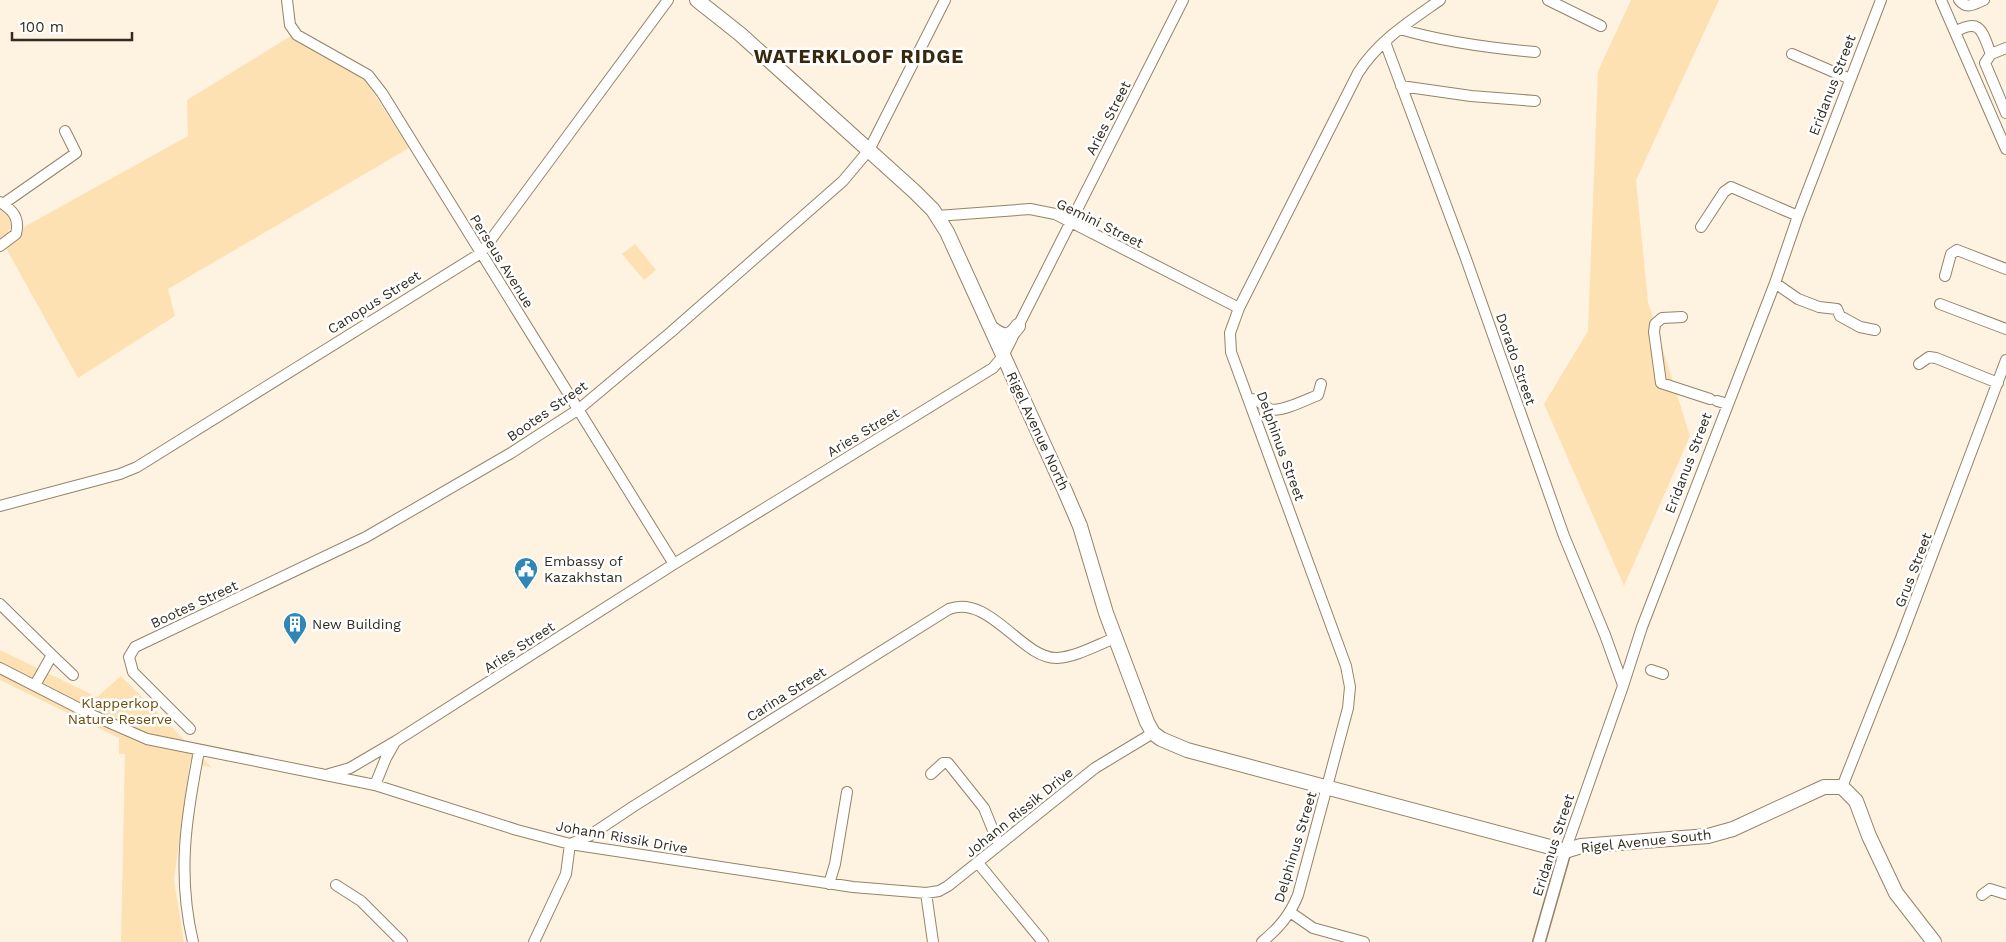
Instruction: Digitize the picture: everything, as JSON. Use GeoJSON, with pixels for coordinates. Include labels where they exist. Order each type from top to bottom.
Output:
{"type":"FeatureCollection","features":[{"type":"Feature","properties":{"kind":"main road","name":"Rigel Avenue North"},"geometry":{"type":"LineString","coordinates":[[697,0],[721,21],[740,34]]}},
{"type":"Feature","properties":{"kind":"main road","name":"Rigel Avenue North"},"geometry":{"type":"LineString","coordinates":[[706,0],[740,34],[915,192],[937,216],[952,241],[1080,526],[1115,638],[1143,713],[1153,732]]}},
{"type":"Feature","properties":{"kind":"main road"},"geometry":{"type":"LineString","coordinates":[[991,328],[999,334],[1006,336],[1014,333],[1018,326]]}},
{"type":"Feature","properties":{"kind":"main road"},"geometry":{"type":"LineString","coordinates":[[1153,732],[1161,739],[1187,750],[1328,786]]}},
{"type":"Feature","properties":{"kind":"main road","name":"Rigel Avenue South"},"geometry":{"type":"LineString","coordinates":[[1328,786],[1565,851],[1581,846],[1708,836],[1733,829],[1824,787],[1842,787]]}},
{"type":"Feature","properties":{"kind":"main road"},"geometry":{"type":"LineString","coordinates":[[1842,787],[1856,801],[1869,836],[1896,892],[1933,942]]}},
{"type":"Feature","properties":{"kind":"street","name":"Perseus Avenue"},"geometry":{"type":"LineString","coordinates":[[287,0],[290,25],[297,35],[354,66],[368,75],[374,83],[674,564]]}},
{"type":"Feature","properties":{"kind":"street","name":"Canopus Street"},"geometry":{"type":"LineString","coordinates":[[0,506],[120,474],[137,467],[481,253],[668,0]]}},
{"type":"Feature","properties":{"kind":"street","name":"Bootes Street"},"geometry":{"type":"LineString","coordinates":[[190,730],[133,672],[129,657],[135,647],[366,537],[503,458],[579,409],[671,332],[843,181],[869,150],[945,0]]}},
{"type":"Feature","properties":{"kind":"street","name":"Aries Street"},"geometry":{"type":"LineString","coordinates":[[325,774],[350,768],[396,741],[674,564],[989,370],[1004,356],[1183,0]]}},
{"type":"Feature","properties":{"kind":"street","name":"Delphinus Street"},"geometry":{"type":"LineString","coordinates":[[1262,942],[1278,928],[1290,912],[1298,895],[1350,698],[1348,676],[1250,399],[1231,352],[1230,333],[1239,308],[1358,73],[1366,61],[1385,42],[1440,0]]}},
{"type":"Feature","properties":{"kind":"street"},"geometry":{"type":"LineString","coordinates":[[1548,0],[1601,26]]}},
{"type":"Feature","properties":{"kind":"street","name":"Eridanus Street"},"geometry":{"type":"LineString","coordinates":[[1539,942],[1565,851],[1642,627],[1775,283],[1798,216],[1881,0]]}},
{"type":"Feature","properties":{"kind":"street"},"geometry":{"type":"LineString","coordinates":[[1941,0],[2006,149]]}},
{"type":"Feature","properties":{"kind":"street"},"geometry":{"type":"LineString","coordinates":[[1959,0],[1964,5],[1970,6],[1984,0]]}},
{"type":"Feature","properties":{"kind":"street"},"geometry":{"type":"LineString","coordinates":[[1955,32],[1970,25],[1979,27],[1992,54]]}},
{"type":"Feature","properties":{"kind":"street"},"geometry":{"type":"LineString","coordinates":[[1400,29],[1425,37],[1454,42],[1535,52]]}},
{"type":"Feature","properties":{"kind":"street","name":"Dorado Street"},"geometry":{"type":"LineString","coordinates":[[1385,42],[1465,256],[1564,536],[1605,635],[1623,686]]}},
{"type":"Feature","properties":{"kind":"street"},"geometry":{"type":"LineString","coordinates":[[2006,48],[1986,59],[1986,66],[2006,113]]}},
{"type":"Feature","properties":{"kind":"street"},"geometry":{"type":"LineString","coordinates":[[1792,54],[1850,79]]}},
{"type":"Feature","properties":{"kind":"street"},"geometry":{"type":"LineString","coordinates":[[1401,86],[1471,96],[1535,101]]}},
{"type":"Feature","properties":{"kind":"street"},"geometry":{"type":"LineString","coordinates":[[0,246],[16,234],[18,222],[16,216],[2,203],[76,153],[65,131]]}},
{"type":"Feature","properties":{"kind":"street"},"geometry":{"type":"LineString","coordinates":[[1701,227],[1724,192],[1731,187],[1798,216]]}},
{"type":"Feature","properties":{"kind":"street","name":"Gemini Street"},"geometry":{"type":"LineString","coordinates":[[937,216],[1030,209],[1055,214],[1239,308]]}},
{"type":"Feature","properties":{"kind":"street"},"geometry":{"type":"LineString","coordinates":[[1945,276],[1951,254],[1957,250],[2006,269]]}},
{"type":"Feature","properties":{"kind":"street"},"geometry":{"type":"LineString","coordinates":[[1775,283],[1798,299],[1818,307],[1837,308],[1840,316],[1860,327],[1875,330]]}},
{"type":"Feature","properties":{"kind":"street"},"geometry":{"type":"LineString","coordinates":[[1940,304],[2006,329]]}},
{"type":"Feature","properties":{"kind":"street"},"geometry":{"type":"LineString","coordinates":[[1682,317],[1662,318],[1655,324],[1654,332],[1661,383],[1728,404]]}},
{"type":"Feature","properties":{"kind":"street"},"geometry":{"type":"LineString","coordinates":[[1919,364],[1929,357],[1936,358],[1998,382]]}},
{"type":"Feature","properties":{"kind":"street","name":"Grus Street"},"geometry":{"type":"LineString","coordinates":[[1842,787],[1901,638],[2006,360]]}},
{"type":"Feature","properties":{"kind":"street"},"geometry":{"type":"LineString","coordinates":[[1250,399],[1256,399],[1269,409],[1282,409],[1318,395],[1321,384]]}},
{"type":"Feature","properties":{"kind":"street"},"geometry":{"type":"LineString","coordinates":[[0,604],[73,675]]}},
{"type":"Feature","properties":{"kind":"street","name":"Carina Street"},"geometry":{"type":"LineString","coordinates":[[570,844],[589,836],[931,620],[957,606],[970,606],[978,610],[1036,651],[1055,658],[1069,656],[1115,638]]}},
{"type":"Feature","properties":{"kind":"street"},"geometry":{"type":"LineString","coordinates":[[35,685],[52,655]]}},
{"type":"Feature","properties":{"kind":"street","name":"Johann Rissik Drive"},"geometry":{"type":"LineString","coordinates":[[0,668],[134,734],[199,751],[375,785],[517,830],[570,844],[829,884],[898,892],[926,893],[939,891],[948,886],[1095,768],[1153,732]]}},
{"type":"Feature","properties":{"kind":"street"},"geometry":{"type":"LineString","coordinates":[[1651,670],[1663,674]]}},
{"type":"Feature","properties":{"kind":"street","name":"Aries Street"},"geometry":{"type":"LineString","coordinates":[[375,785],[386,758],[396,741]]}},
{"type":"Feature","properties":{"kind":"street"},"geometry":{"type":"LineString","coordinates":[[193,942],[183,881],[184,843],[199,751]]}},
{"type":"Feature","properties":{"kind":"street"},"geometry":{"type":"LineString","coordinates":[[931,774],[943,763],[948,763],[984,808],[999,845]]}},
{"type":"Feature","properties":{"kind":"street"},"geometry":{"type":"LineString","coordinates":[[829,884],[835,864],[847,792]]}},
{"type":"Feature","properties":{"kind":"street"},"geometry":{"type":"LineString","coordinates":[[534,942],[566,874],[570,844]]}},
{"type":"Feature","properties":{"kind":"street"},"geometry":{"type":"LineString","coordinates":[[978,863],[1043,942]]}},
{"type":"Feature","properties":{"kind":"street"},"geometry":{"type":"LineString","coordinates":[[336,884],[361,901],[402,942]]}},
{"type":"Feature","properties":{"kind":"street"},"geometry":{"type":"LineString","coordinates":[[1982,895],[1990,889],[2006,894]]}},
{"type":"Feature","properties":{"kind":"street"},"geometry":{"type":"LineString","coordinates":[[926,893],[933,942]]}},
{"type":"Feature","properties":{"kind":"street"},"geometry":{"type":"LineString","coordinates":[[1290,912],[1313,928],[1364,942]]}},
{"type":"Feature","properties":{"kind":"green space"},"geometry":{"type":"Polygon","coordinates":[[[1631,0],[1719,0],[1636,180],[1648,302],[1690,436],[1624,586],[1544,404],[1588,331],[1598,71],[1631,0]]]}},
{"type":"Feature","properties":{"kind":"green space"},"geometry":{"type":"Polygon","coordinates":[[[291,36],[363,77],[409,148],[168,289],[175,316],[78,378],[6,248],[18,240],[24,227],[188,136],[187,100],[291,36]]]}},
{"type":"Feature","properties":{"kind":"green space"},"geometry":{"type":"Polygon","coordinates":[[[0,210],[9,217],[11,225],[0,241],[0,210]]]}},
{"type":"Feature","properties":{"kind":"green space"},"geometry":{"type":"Polygon","coordinates":[[[635,244],[656,270],[644,280],[622,254],[635,244]]]}},
{"type":"Feature","properties":{"kind":"green space","name":"Klapperkop Nature Reserve"},"geometry":{"type":"Polygon","coordinates":[[[0,650],[97,697],[121,676],[212,768],[190,761],[174,880],[184,942],[121,942],[125,754],[119,754],[119,738],[0,680],[0,650]]]}},
{"type":"Feature","properties":{"kind":"place","name":"Embassy of Kazakhstan"},"geometry":{"type":"Point","coordinates":[526,590]}},
{"type":"Feature","properties":{"kind":"place","name":"New Building"},"geometry":{"type":"Point","coordinates":[295,645]}},
{"type":"Feature","properties":{"kind":"district","name":"WATERKLOOF RIDGE"},"geometry":{"type":"Point","coordinates":[859,56]}}]}
